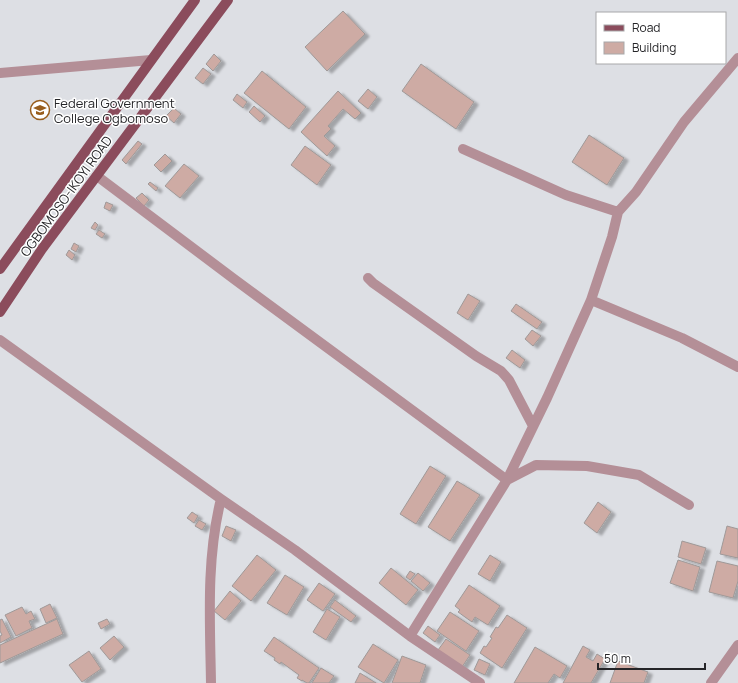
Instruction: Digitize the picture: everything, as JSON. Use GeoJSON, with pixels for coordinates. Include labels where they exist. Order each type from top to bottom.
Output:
{"type":"FeatureCollection","features":[{"type":"Feature","properties":{"kind":"main road","name":"OGBOMOSO-IKOYI ROAD"},"geometry":{"type":"LineString","coordinates":[[0,269],[195,0]]}},
{"type":"Feature","properties":{"kind":"main road","name":"OGBOMOSO-IKOYI ROAD"},"geometry":{"type":"LineString","coordinates":[[0,312],[42,249],[228,0]]}},
{"type":"Feature","properties":{"kind":"street"},"geometry":{"type":"LineString","coordinates":[[410,636],[507,480],[591,300],[612,236],[618,212],[636,192],[684,122],[738,58]]}},
{"type":"Feature","properties":{"kind":"street"},"geometry":{"type":"LineString","coordinates":[[0,73],[151,60]]}},
{"type":"Feature","properties":{"kind":"street"},"geometry":{"type":"LineString","coordinates":[[463,149],[566,194],[618,212]]}},
{"type":"Feature","properties":{"kind":"street"},"geometry":{"type":"LineString","coordinates":[[97,176],[507,480]]}},
{"type":"Feature","properties":{"kind":"street"},"geometry":{"type":"LineString","coordinates":[[368,278],[476,356],[501,371],[509,380],[533,426]]}},
{"type":"Feature","properties":{"kind":"street"},"geometry":{"type":"LineString","coordinates":[[591,300],[682,338],[738,367]]}},
{"type":"Feature","properties":{"kind":"street"},"geometry":{"type":"LineString","coordinates":[[0,340],[294,550],[410,636],[480,683]]}},
{"type":"Feature","properties":{"kind":"street"},"geometry":{"type":"LineString","coordinates":[[507,480],[536,465],[586,466],[639,475],[689,505]]}},
{"type":"Feature","properties":{"kind":"street"},"geometry":{"type":"LineString","coordinates":[[211,683],[209,602],[215,530],[221,499]]}},
{"type":"Feature","properties":{"kind":"street"},"geometry":{"type":"LineString","coordinates":[[711,683],[738,645]]}},
{"type":"Feature","properties":{"kind":"building"},"geometry":{"type":"Polygon","coordinates":[[[343,11],[365,34],[327,71],[305,47],[343,11]]]}},
{"type":"Feature","properties":{"kind":"building"},"geometry":{"type":"Polygon","coordinates":[[[214,54],[221,61],[213,71],[206,64],[214,54]]]}},
{"type":"Feature","properties":{"kind":"building"},"geometry":{"type":"Polygon","coordinates":[[[421,64],[474,102],[456,129],[402,91],[421,64]]]}},
{"type":"Feature","properties":{"kind":"building"},"geometry":{"type":"Polygon","coordinates":[[[203,68],[211,74],[203,84],[195,78],[203,68]]]}},
{"type":"Feature","properties":{"kind":"building"},"geometry":{"type":"Polygon","coordinates":[[[262,71],[306,107],[289,129],[244,93],[262,71]]]}},
{"type":"Feature","properties":{"kind":"building"},"geometry":{"type":"Polygon","coordinates":[[[368,89],[377,97],[368,109],[358,101],[368,89]]]}},
{"type":"Feature","properties":{"kind":"building"},"geometry":{"type":"Polygon","coordinates":[[[338,91],[361,113],[355,119],[343,109],[328,126],[331,129],[324,136],[335,146],[327,156],[301,132],[338,91]]]}},
{"type":"Feature","properties":{"kind":"building"},"geometry":{"type":"Polygon","coordinates":[[[237,94],[247,102],[243,108],[233,100],[237,94]]]}},
{"type":"Feature","properties":{"kind":"building"},"geometry":{"type":"Polygon","coordinates":[[[254,106],[265,116],[260,122],[249,112],[254,106]]]}},
{"type":"Feature","properties":{"kind":"building"},"geometry":{"type":"Polygon","coordinates":[[[174,108],[181,114],[174,123],[166,116],[174,108]]]}},
{"type":"Feature","properties":{"kind":"building"},"geometry":{"type":"Polygon","coordinates":[[[589,135],[624,158],[607,185],[572,162],[589,135]]]}},
{"type":"Feature","properties":{"kind":"building"},"geometry":{"type":"Polygon","coordinates":[[[138,141],[142,144],[126,164],[122,160],[138,141]]]}},
{"type":"Feature","properties":{"kind":"building"},"geometry":{"type":"Polygon","coordinates":[[[305,146],[331,165],[317,185],[291,165],[305,146]]]}},
{"type":"Feature","properties":{"kind":"building"},"geometry":{"type":"Polygon","coordinates":[[[165,154],[172,161],[161,172],[154,165],[165,154]]]}},
{"type":"Feature","properties":{"kind":"building"},"geometry":{"type":"Polygon","coordinates":[[[184,164],[199,176],[180,198],[165,186],[184,164]]]}},
{"type":"Feature","properties":{"kind":"building"},"geometry":{"type":"Polygon","coordinates":[[[150,182],[158,188],[156,191],[148,184],[150,182]]]}},
{"type":"Feature","properties":{"kind":"building"},"geometry":{"type":"Polygon","coordinates":[[[142,193],[149,200],[144,206],[136,198],[142,193]]]}},
{"type":"Feature","properties":{"kind":"building"},"geometry":{"type":"Polygon","coordinates":[[[106,202],[113,205],[110,211],[104,208],[106,202]]]}},
{"type":"Feature","properties":{"kind":"building"},"geometry":{"type":"Polygon","coordinates":[[[95,222],[98,225],[95,230],[91,228],[95,222]]]}},
{"type":"Feature","properties":{"kind":"building"},"geometry":{"type":"Polygon","coordinates":[[[99,230],[105,234],[102,238],[96,234],[99,230]]]}},
{"type":"Feature","properties":{"kind":"building"},"geometry":{"type":"Polygon","coordinates":[[[74,243],[79,246],[76,252],[71,249],[74,243]]]}},
{"type":"Feature","properties":{"kind":"building"},"geometry":{"type":"Polygon","coordinates":[[[69,250],[75,255],[72,260],[66,255],[69,250]]]}},
{"type":"Feature","properties":{"kind":"building"},"geometry":{"type":"Polygon","coordinates":[[[468,294],[480,301],[468,320],[457,313],[468,294]]]}},
{"type":"Feature","properties":{"kind":"building"},"geometry":{"type":"Polygon","coordinates":[[[516,304],[542,322],[537,329],[511,311],[516,304]]]}},
{"type":"Feature","properties":{"kind":"building"},"geometry":{"type":"Polygon","coordinates":[[[532,330],[541,336],[533,346],[525,339],[532,330]]]}},
{"type":"Feature","properties":{"kind":"building"},"geometry":{"type":"Polygon","coordinates":[[[512,350],[525,360],[520,368],[506,358],[512,350]]]}},
{"type":"Feature","properties":{"kind":"building"},"geometry":{"type":"Polygon","coordinates":[[[430,466],[446,476],[416,524],[400,514],[430,466]]]}},
{"type":"Feature","properties":{"kind":"building"},"geometry":{"type":"Polygon","coordinates":[[[457,481],[480,495],[450,541],[428,527],[457,481]]]}},
{"type":"Feature","properties":{"kind":"building"},"geometry":{"type":"Polygon","coordinates":[[[598,502],[611,512],[597,533],[584,523],[598,502]]]}},
{"type":"Feature","properties":{"kind":"building"},"geometry":{"type":"Polygon","coordinates":[[[192,512],[198,516],[194,523],[187,518],[192,512]]]}},
{"type":"Feature","properties":{"kind":"building"},"geometry":{"type":"Polygon","coordinates":[[[199,520],[206,524],[202,530],[195,526],[199,520]]]}},
{"type":"Feature","properties":{"kind":"building"},"geometry":{"type":"Polygon","coordinates":[[[226,526],[236,530],[231,541],[222,536],[226,526]]]}},
{"type":"Feature","properties":{"kind":"building"},"geometry":{"type":"Polygon","coordinates":[[[727,526],[738,529],[738,558],[720,554],[727,526]]]}},
{"type":"Feature","properties":{"kind":"building"},"geometry":{"type":"Polygon","coordinates":[[[682,541],[706,548],[701,564],[678,557],[682,541]]]}},
{"type":"Feature","properties":{"kind":"building"},"geometry":{"type":"Polygon","coordinates":[[[257,555],[276,570],[251,601],[232,586],[257,555]]]}},
{"type":"Feature","properties":{"kind":"building"},"geometry":{"type":"Polygon","coordinates":[[[490,555],[501,562],[490,581],[478,574],[490,555]]]}},
{"type":"Feature","properties":{"kind":"building"},"geometry":{"type":"Polygon","coordinates":[[[678,560],[700,567],[693,591],[670,583],[678,560]]]}},
{"type":"Feature","properties":{"kind":"building"},"geometry":{"type":"Polygon","coordinates":[[[717,561],[738,566],[738,581],[733,598],[709,592],[717,561]]]}},
{"type":"Feature","properties":{"kind":"building"},"geometry":{"type":"Polygon","coordinates":[[[391,568],[418,590],[406,605],[379,583],[391,568]]]}},
{"type":"Feature","properties":{"kind":"building"},"geometry":{"type":"Polygon","coordinates":[[[410,571],[415,574],[410,580],[406,577],[410,571]]]}},
{"type":"Feature","properties":{"kind":"building"},"geometry":{"type":"Polygon","coordinates":[[[418,573],[430,583],[423,591],[411,581],[418,573]]]}},
{"type":"Feature","properties":{"kind":"building"},"geometry":{"type":"Polygon","coordinates":[[[285,575],[304,587],[287,615],[267,603],[285,575]]]}},
{"type":"Feature","properties":{"kind":"building"},"geometry":{"type":"Polygon","coordinates":[[[319,583],[335,594],[323,611],[307,600],[319,583]]]}},
{"type":"Feature","properties":{"kind":"building"},"geometry":{"type":"Polygon","coordinates":[[[469,585],[500,606],[488,625],[475,617],[472,622],[458,612],[460,610],[455,606],[469,585]]]}},
{"type":"Feature","properties":{"kind":"building"},"geometry":{"type":"Polygon","coordinates":[[[230,591],[241,601],[225,620],[214,611],[230,591]]]}},
{"type":"Feature","properties":{"kind":"building"},"geometry":{"type":"Polygon","coordinates":[[[335,600],[356,616],[351,622],[330,607],[335,600]]]}},
{"type":"Feature","properties":{"kind":"building"},"geometry":{"type":"Polygon","coordinates":[[[50,604],[57,618],[46,623],[40,609],[50,604]]]}},
{"type":"Feature","properties":{"kind":"building"},"geometry":{"type":"Polygon","coordinates":[[[22,607],[26,614],[31,611],[35,619],[29,621],[32,628],[16,636],[5,615],[22,607]]]}},
{"type":"Feature","properties":{"kind":"building"},"geometry":{"type":"Polygon","coordinates":[[[327,609],[340,617],[326,640],[313,632],[327,609]]]}},
{"type":"Feature","properties":{"kind":"building"},"geometry":{"type":"Polygon","coordinates":[[[450,612],[479,631],[466,651],[437,631],[450,612]]]}},
{"type":"Feature","properties":{"kind":"building"},"geometry":{"type":"Polygon","coordinates":[[[507,615],[527,628],[502,668],[480,653],[484,646],[486,647],[492,638],[490,637],[496,627],[498,628],[507,615]]]}},
{"type":"Feature","properties":{"kind":"building"},"geometry":{"type":"Polygon","coordinates":[[[2,619],[11,637],[0,643],[0,636],[2,635],[0,631],[0,620],[2,619]]]}},
{"type":"Feature","properties":{"kind":"building"},"geometry":{"type":"Polygon","coordinates":[[[57,619],[63,634],[0,663],[0,645],[57,619]]]}},
{"type":"Feature","properties":{"kind":"building"},"geometry":{"type":"Polygon","coordinates":[[[107,619],[110,624],[101,629],[98,623],[107,619]]]}},
{"type":"Feature","properties":{"kind":"building"},"geometry":{"type":"Polygon","coordinates":[[[428,626],[440,635],[435,642],[423,633],[428,626]]]}},
{"type":"Feature","properties":{"kind":"building"},"geometry":{"type":"Polygon","coordinates":[[[114,636],[124,647],[110,660],[100,648],[114,636]]]}},
{"type":"Feature","properties":{"kind":"building"},"geometry":{"type":"Polygon","coordinates":[[[274,637],[319,668],[309,683],[297,678],[299,675],[281,662],[280,664],[274,660],[275,658],[264,651],[274,637]]]}},
{"type":"Feature","properties":{"kind":"building"},"geometry":{"type":"Polygon","coordinates":[[[446,639],[470,655],[462,667],[438,650],[446,639]]]}},
{"type":"Feature","properties":{"kind":"building"},"geometry":{"type":"Polygon","coordinates":[[[373,644],[398,660],[384,683],[358,667],[373,644]]]}},
{"type":"Feature","properties":{"kind":"building"},"geometry":{"type":"Polygon","coordinates":[[[583,646],[590,650],[586,657],[593,661],[597,654],[605,659],[591,683],[563,683],[583,646]]]}},
{"type":"Feature","properties":{"kind":"building"},"geometry":{"type":"Polygon","coordinates":[[[535,647],[567,666],[560,678],[554,674],[548,683],[514,683],[535,647]]]}},
{"type":"Feature","properties":{"kind":"building"},"geometry":{"type":"Polygon","coordinates":[[[89,651],[101,669],[82,682],[69,665],[89,651]]]}},
{"type":"Feature","properties":{"kind":"building"},"geometry":{"type":"Polygon","coordinates":[[[402,656],[426,665],[420,683],[392,683],[402,656]]]}},
{"type":"Feature","properties":{"kind":"building"},"geometry":{"type":"Polygon","coordinates":[[[479,659],[490,664],[485,675],[474,670],[479,659]]]}},
{"type":"Feature","properties":{"kind":"building"},"geometry":{"type":"Polygon","coordinates":[[[618,661],[648,672],[644,683],[610,683],[618,661]]]}},
{"type":"Feature","properties":{"kind":"building"},"geometry":{"type":"Polygon","coordinates":[[[321,668],[334,676],[329,683],[312,683],[321,668]]]}},
{"type":"Feature","properties":{"kind":"building"},"geometry":{"type":"Polygon","coordinates":[[[360,673],[376,683],[355,683],[360,673]]]}},
{"type":"Feature","properties":{"kind":"place","name":"Federal Government College Ogbomoso"},"geometry":{"type":"Point","coordinates":[40,110]}}]}
